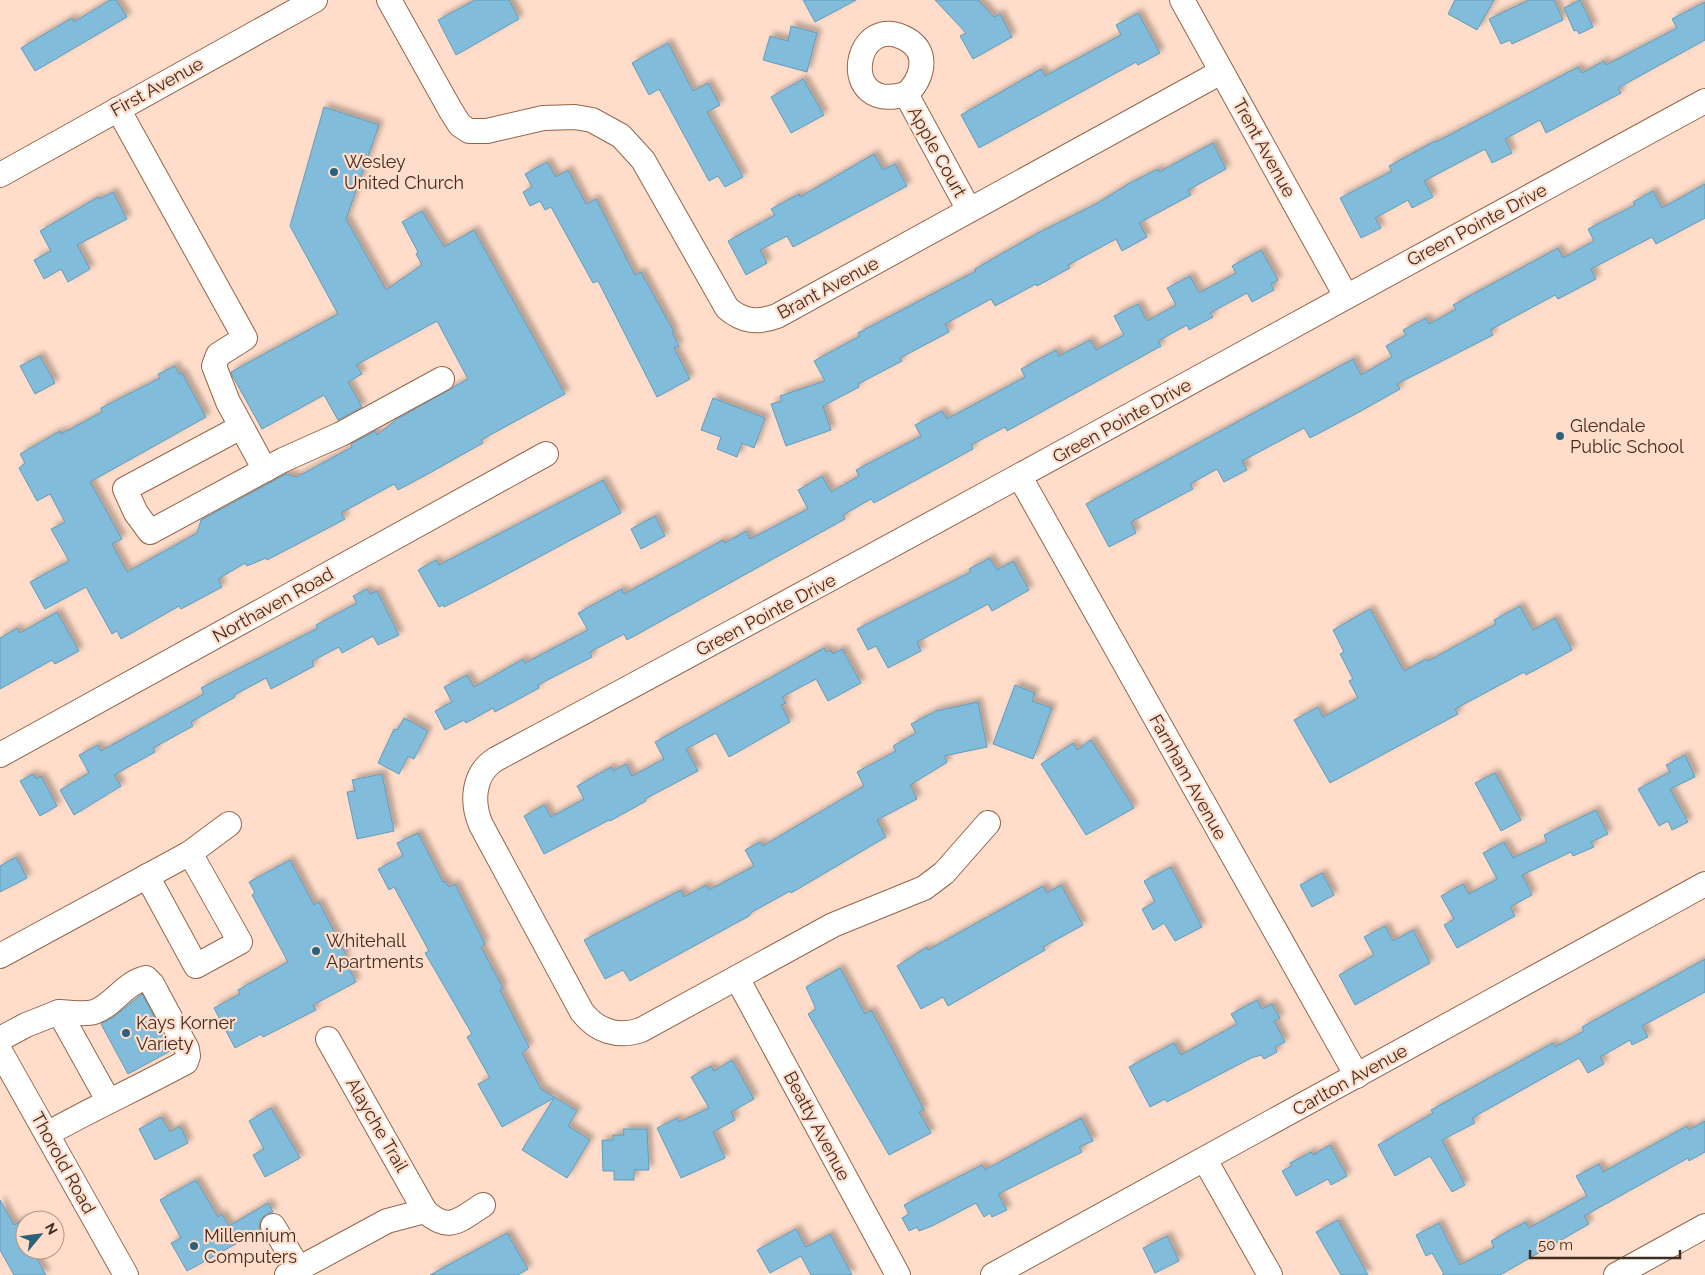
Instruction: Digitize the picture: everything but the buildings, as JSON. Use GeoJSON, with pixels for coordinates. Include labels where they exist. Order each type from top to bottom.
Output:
{"type":"FeatureCollection","features":[{"type":"Feature","properties":{"kind":"street","name":"First Avenue"},"geometry":{"type":"LineString","coordinates":[[0,175],[315,0]]}},
{"type":"Feature","properties":{"kind":"street","name":"Brant Avenue"},"geometry":{"type":"LineString","coordinates":[[389,0],[451,112],[460,125],[469,131],[486,131],[542,118],[575,117],[592,120],[621,136],[643,160],[727,308],[741,318],[758,321],[778,316],[1221,72]]}},
{"type":"Feature","properties":{"kind":"street","name":"Trent Avenue"},"geometry":{"type":"LineString","coordinates":[[1182,0],[1346,296]]}},
{"type":"Feature","properties":{"kind":"street","name":"Apple Court"},"geometry":{"type":"LineString","coordinates":[[906,94],[969,210]]}},
{"type":"Feature","properties":{"kind":"street","name":"Green Pointe Drive"},"geometry":{"type":"LineString","coordinates":[[988,823],[944,873],[924,888],[833,926],[629,1034],[611,1032],[594,1024],[582,1012],[480,825],[475,801],[480,776],[490,763],[496,759],[1020,477],[1346,296],[1705,101]]}},
{"type":"Feature","properties":{"kind":"street"},"geometry":{"type":"LineString","coordinates":[[118,109],[244,338],[218,355],[214,366],[218,382],[265,470]]}},
{"type":"Feature","properties":{"kind":"street"},"geometry":{"type":"LineString","coordinates":[[241,427],[125,489],[136,513],[150,532],[265,470],[341,434],[442,379]]}},
{"type":"Feature","properties":{"kind":"street","name":"Northaven Road"},"geometry":{"type":"LineString","coordinates":[[0,755],[546,454]]}},
{"type":"Feature","properties":{"kind":"street","name":"Farnham Avenue"},"geometry":{"type":"LineString","coordinates":[[1020,477],[1357,1076]]}},
{"type":"Feature","properties":{"kind":"street"},"geometry":{"type":"LineString","coordinates":[[0,956],[190,853],[229,824]]}},
{"type":"Feature","properties":{"kind":"street"},"geometry":{"type":"LineString","coordinates":[[147,876],[196,966],[240,942],[190,853]]}},
{"type":"Feature","properties":{"kind":"street","name":"Carlton Avenue"},"geometry":{"type":"LineString","coordinates":[[993,1275],[1705,884]]}},
{"type":"Feature","properties":{"kind":"street"},"geometry":{"type":"LineString","coordinates":[[0,1040],[26,1025],[54,1014],[93,1013],[137,980],[146,978],[152,984],[188,1056],[186,1062],[122,1097],[108,1100],[47,1134]]}},
{"type":"Feature","properties":{"kind":"street","name":"Beatty Avenue"},"geometry":{"type":"LineString","coordinates":[[737,978],[898,1275]]}},
{"type":"Feature","properties":{"kind":"street"},"geometry":{"type":"LineString","coordinates":[[54,1014],[108,1100]]}},
{"type":"Feature","properties":{"kind":"street","name":"Alayche Trail"},"geometry":{"type":"LineString","coordinates":[[328,1040],[426,1211]]}},
{"type":"Feature","properties":{"kind":"street","name":"Thorold Road"},"geometry":{"type":"LineString","coordinates":[[0,1051],[126,1275]]}},
{"type":"Feature","properties":{"kind":"street"},"geometry":{"type":"LineString","coordinates":[[1205,1160],[1270,1275]]}},
{"type":"Feature","properties":{"kind":"street"},"geometry":{"type":"LineString","coordinates":[[273,1226],[293,1272],[387,1221],[426,1211],[437,1222],[444,1223],[459,1220],[483,1205]]}},
{"type":"Feature","properties":{"kind":"street"},"geometry":{"type":"LineString","coordinates":[[1616,1275],[1705,1226]]}},
{"type":"Feature","properties":{"kind":"place","name":"Wesley United Church"},"geometry":{"type":"Point","coordinates":[334,172]}},
{"type":"Feature","properties":{"kind":"place","name":"Glendale Public School"},"geometry":{"type":"Point","coordinates":[1560,436]}},
{"type":"Feature","properties":{"kind":"place","name":"Whitehall Apartments"},"geometry":{"type":"Point","coordinates":[316,951]}},
{"type":"Feature","properties":{"kind":"place","name":"Kays Korner Variety"},"geometry":{"type":"Point","coordinates":[126,1033]}},
{"type":"Feature","properties":{"kind":"place","name":"Millennium Computers"},"geometry":{"type":"Point","coordinates":[194,1246]}}]}
